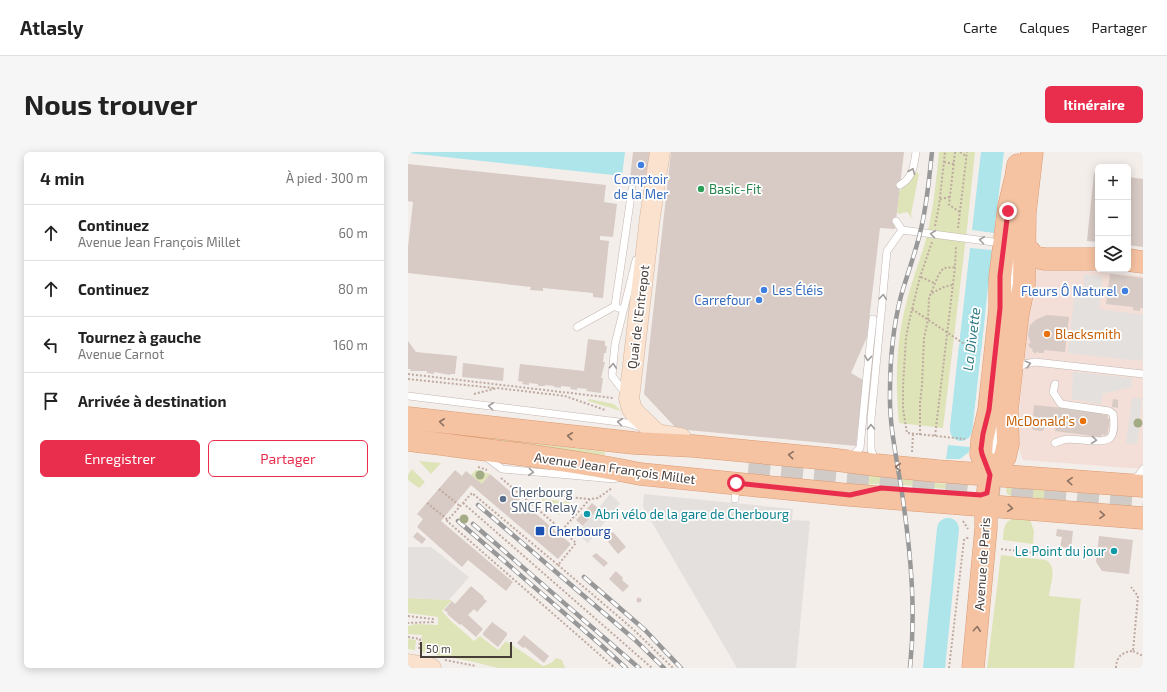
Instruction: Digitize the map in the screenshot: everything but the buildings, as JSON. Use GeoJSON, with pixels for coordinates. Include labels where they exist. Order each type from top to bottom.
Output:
{"type":"FeatureCollection","features":[{"type":"Feature","properties":{"kind":"main road"},"geometry":{"type":"LineString","coordinates":[[982,495],[1005,457],[1008,444],[1007,410],[1018,313],[1024,285],[1012,249],[1009,206],[1016,178],[1019,152]]}},
{"type":"Feature","properties":{"kind":"main road"},"geometry":{"type":"LineString","coordinates":[[982,495],[981,449],[989,410],[1000,308],[1000,276],[1025,213],[1032,152]]}},
{"type":"Feature","properties":{"kind":"main road"},"geometry":{"type":"LineString","coordinates":[[1012,249],[1045,259],[1095,257]]}},
{"type":"Feature","properties":{"kind":"main road"},"geometry":{"type":"LineString","coordinates":[[1131,260],[1143,262]]}},
{"type":"Feature","properties":{"kind":"main road","name":"Avenue Jean François Millet"},"geometry":{"type":"LineString","coordinates":[[408,418],[634,443],[693,446],[937,471],[982,495]]}},
{"type":"Feature","properties":{"kind":"main road","name":"Avenue Jean François Millet"},"geometry":{"type":"LineString","coordinates":[[408,440],[477,457],[532,456],[609,468],[628,478],[742,480],[850,495],[941,502],[982,495]]}},
{"type":"Feature","properties":{"kind":"main road"},"geometry":{"type":"LineString","coordinates":[[634,443],[646,454],[742,480]]}},
{"type":"Feature","properties":{"kind":"main road"},"geometry":{"type":"LineString","coordinates":[[532,456],[552,453],[742,480]]}},
{"type":"Feature","properties":{"kind":"main road"},"geometry":{"type":"LineString","coordinates":[[982,495],[1133,486]]}},
{"type":"Feature","properties":{"kind":"main road"},"geometry":{"type":"LineString","coordinates":[[850,495],[881,488],[982,495],[1143,518]]}},
{"type":"Feature","properties":{"kind":"main road","name":"Avenue de Paris"},"geometry":{"type":"LineString","coordinates":[[959,668],[970,538],[982,495]]}},
{"type":"Feature","properties":{"kind":"main road","name":"Avenue de Paris"},"geometry":{"type":"LineString","coordinates":[[974,668],[986,528],[982,495]]}},
{"type":"Feature","properties":{"kind":"street","name":"Quai de l'Entrepot"},"geometry":{"type":"LineString","coordinates":[[629,399],[649,228],[660,152]]}},
{"type":"Feature","properties":{"kind":"street"},"geometry":{"type":"LineString","coordinates":[[629,399],[635,413],[657,434],[684,439],[693,446]]}},
{"type":"Feature","properties":{"kind":"lane"},"geometry":{"type":"LineString","coordinates":[[900,185],[906,182],[914,167],[916,152]]}},
{"type":"Feature","properties":{"kind":"lane"},"geometry":{"type":"LineString","coordinates":[[1017,227],[1026,152]]}},
{"type":"Feature","properties":{"kind":"lane"},"geometry":{"type":"LineString","coordinates":[[615,306],[632,189]]}},
{"type":"Feature","properties":{"kind":"lane"},"geometry":{"type":"LineString","coordinates":[[896,221],[902,230],[965,238],[1012,249]]}},
{"type":"Feature","properties":{"kind":"lane"},"geometry":{"type":"LineString","coordinates":[[629,399],[612,376],[615,344],[639,250],[649,228]]}},
{"type":"Feature","properties":{"kind":"lane"},"geometry":{"type":"LineString","coordinates":[[876,465],[871,449],[871,419],[887,251],[902,230]]}},
{"type":"Feature","properties":{"kind":"lane"},"geometry":{"type":"LineString","coordinates":[[1009,307],[1013,278],[1012,249]]}},
{"type":"Feature","properties":{"kind":"lane"},"geometry":{"type":"LineString","coordinates":[[1012,249],[1013,278]]}},
{"type":"Feature","properties":{"kind":"lane"},"geometry":{"type":"LineString","coordinates":[[615,306],[624,310]]}},
{"type":"Feature","properties":{"kind":"lane"},"geometry":{"type":"LineString","coordinates":[[577,327],[615,306]]}},
{"type":"Feature","properties":{"kind":"lane"},"geometry":{"type":"LineString","coordinates":[[829,459],[842,454],[854,454],[860,448],[866,374],[873,319]]}},
{"type":"Feature","properties":{"kind":"lane"},"geometry":{"type":"LineString","coordinates":[[1012,373],[1024,364],[1030,362],[1143,374]]}},
{"type":"Feature","properties":{"kind":"lane"},"geometry":{"type":"LineString","coordinates":[[1055,384],[1053,392],[1061,404],[1109,411],[1114,414],[1113,432],[1108,440],[1067,439],[1056,443]]}},
{"type":"Feature","properties":{"kind":"lane"},"geometry":{"type":"LineString","coordinates":[[408,396],[634,424],[657,434]]}},
{"type":"Feature","properties":{"kind":"lane"},"geometry":{"type":"LineString","coordinates":[[982,495],[996,421]]}},
{"type":"Feature","properties":{"kind":"lane"},"geometry":{"type":"LineString","coordinates":[[477,457],[502,469],[560,475],[628,478]]}},
{"type":"Feature","properties":{"kind":"lane"},"geometry":{"type":"LineString","coordinates":[[1133,486],[1143,469]]}},
{"type":"Feature","properties":{"kind":"path"},"geometry":{"type":"LineString","coordinates":[[935,228],[945,152]]}},
{"type":"Feature","properties":{"kind":"path"},"geometry":{"type":"LineString","coordinates":[[955,152],[949,205],[960,212]]}},
{"type":"Feature","properties":{"kind":"path"},"geometry":{"type":"LineString","coordinates":[[960,152],[966,156]]}},
{"type":"Feature","properties":{"kind":"path"},"geometry":{"type":"LineString","coordinates":[[958,231],[967,152]]}},
{"type":"Feature","properties":{"kind":"path"},"geometry":{"type":"LineString","coordinates":[[944,162],[954,164]]}},
{"type":"Feature","properties":{"kind":"path"},"geometry":{"type":"LineString","coordinates":[[940,199],[950,197]]}},
{"type":"Feature","properties":{"kind":"path"},"geometry":{"type":"LineString","coordinates":[[932,241],[920,277],[906,338],[903,409],[907,433],[969,439]]}},
{"type":"Feature","properties":{"kind":"path"},"geometry":{"type":"LineString","coordinates":[[935,436],[946,332],[955,266],[956,243]]}},
{"type":"Feature","properties":{"kind":"path"},"geometry":{"type":"LineString","coordinates":[[920,434],[920,403],[924,338],[928,320],[929,298],[938,276],[944,268],[955,266]]}},
{"type":"Feature","properties":{"kind":"path"},"geometry":{"type":"LineString","coordinates":[[920,277],[934,284]]}},
{"type":"Feature","properties":{"kind":"path"},"geometry":{"type":"LineString","coordinates":[[932,293],[944,286],[952,285]]}},
{"type":"Feature","properties":{"kind":"path"},"geometry":{"type":"LineString","coordinates":[[912,308],[951,336],[980,354]]}},
{"type":"Feature","properties":{"kind":"path"},"geometry":{"type":"LineString","coordinates":[[408,374],[629,399]]}},
{"type":"Feature","properties":{"kind":"path"},"geometry":{"type":"LineString","coordinates":[[408,379],[565,396],[607,410]]}},
{"type":"Feature","properties":{"kind":"path"},"geometry":{"type":"LineString","coordinates":[[470,395],[497,388]]}},
{"type":"Feature","properties":{"kind":"path"},"geometry":{"type":"LineString","coordinates":[[912,453],[913,434]]}},
{"type":"Feature","properties":{"kind":"path"},"geometry":{"type":"LineString","coordinates":[[477,457],[492,472]]}},
{"type":"Feature","properties":{"kind":"path"},"geometry":{"type":"LineString","coordinates":[[498,476],[576,543],[558,565]]}},
{"type":"Feature","properties":{"kind":"path"},"geometry":{"type":"LineString","coordinates":[[439,489],[460,506]]}},
{"type":"Feature","properties":{"kind":"path"},"geometry":{"type":"LineString","coordinates":[[448,520],[472,493],[633,629],[673,668]]}},
{"type":"Feature","properties":{"kind":"path"},"geometry":{"type":"LineString","coordinates":[[519,493],[590,499],[598,498]]}},
{"type":"Feature","properties":{"kind":"path"},"geometry":{"type":"LineString","coordinates":[[562,530],[590,499]]}},
{"type":"Feature","properties":{"kind":"path"},"geometry":{"type":"LineString","coordinates":[[427,503],[615,668]]}},
{"type":"Feature","properties":{"kind":"path"},"geometry":{"type":"LineString","coordinates":[[463,503],[652,668]]}},
{"type":"Feature","properties":{"kind":"path"},"geometry":{"type":"LineString","coordinates":[[488,507],[492,503]]}},
{"type":"Feature","properties":{"kind":"path"},"geometry":{"type":"LineString","coordinates":[[949,668],[964,540],[966,538],[970,538]]}},
{"type":"Feature","properties":{"kind":"path"},"geometry":{"type":"LineString","coordinates":[[998,549],[1054,555]]}},
{"type":"Feature","properties":{"kind":"path"},"geometry":{"type":"LineString","coordinates":[[1131,587],[1138,596],[1133,651]]}},
{"type":"Feature","properties":{"kind":"path"},"geometry":{"type":"LineString","coordinates":[[540,602],[543,599]]}},
{"type":"Feature","properties":{"kind":"path"},"geometry":{"type":"LineString","coordinates":[[408,616],[433,619],[433,622],[408,623]]}},
{"type":"Feature","properties":{"kind":"path"},"geometry":{"type":"LineString","coordinates":[[408,637],[420,638],[425,662],[476,666]]}},
{"type":"Feature","properties":{"kind":"path"},"geometry":{"type":"LineString","coordinates":[[1116,668],[1116,662],[1120,655],[1126,652],[1133,651],[1143,656]]}},
{"type":"Feature","properties":{"kind":"shaded area"},"geometry":{"type":"Polygon","coordinates":[[[1043,267],[1143,276],[1143,469],[1023,460],[1017,433],[1033,276],[1036,270],[1043,267]]]}},
{"type":"Feature","properties":{"kind":"shaded area"},"geometry":{"type":"Polygon","coordinates":[[[1084,274],[1102,277],[1099,309],[1143,315],[1143,357],[1140,361],[1068,353],[1075,291],[1083,292],[1084,274]]]}},
{"type":"Feature","properties":{"kind":"shaded area"},"geometry":{"type":"Polygon","coordinates":[[[1073,372],[1132,378],[1131,387],[1102,394],[1101,404],[1072,399],[1073,372]]]}},
{"type":"Feature","properties":{"kind":"shaded area"},"geometry":{"type":"Polygon","coordinates":[[[1132,398],[1142,399],[1137,444],[1126,443],[1132,398]]]}},
{"type":"Feature","properties":{"kind":"shaded area"},"geometry":{"type":"Polygon","coordinates":[[[610,494],[620,503],[588,543],[577,534],[610,494]]]}},
{"type":"Feature","properties":{"kind":"shaded area"},"geometry":{"type":"Polygon","coordinates":[[[644,494],[793,509],[792,520],[810,521],[796,668],[737,668],[643,507],[644,494]]]}},
{"type":"Feature","properties":{"kind":"shaded area"},"geometry":{"type":"Polygon","coordinates":[[[408,547],[431,547],[469,577],[449,600],[408,598],[408,547]]]}},
{"type":"Feature","properties":{"kind":"green space"},"geometry":{"type":"Polygon","coordinates":[[[939,152],[975,152],[943,428],[899,423],[897,393],[897,363],[900,333],[910,288],[928,232],[934,198],[939,152]]]}},
{"type":"Feature","properties":{"kind":"green space"},"geometry":{"type":"Polygon","coordinates":[[[917,172],[919,174],[911,214],[913,219],[907,212],[899,214],[897,212],[899,192],[917,172]]]}},
{"type":"Feature","properties":{"kind":"green space"},"geometry":{"type":"Polygon","coordinates":[[[589,399],[614,404],[621,411],[588,401],[589,399]]]}},
{"type":"Feature","properties":{"kind":"green space"},"geometry":{"type":"Polygon","coordinates":[[[408,428],[605,452],[605,455],[408,434],[408,428]]]}},
{"type":"Feature","properties":{"kind":"green space"},"geometry":{"type":"Polygon","coordinates":[[[419,461],[441,463],[431,474],[419,461]]]}},
{"type":"Feature","properties":{"kind":"green space"},"geometry":{"type":"Polygon","coordinates":[[[412,469],[425,482],[419,488],[408,480],[408,475],[412,469]]]}},
{"type":"Feature","properties":{"kind":"green space"},"geometry":{"type":"Polygon","coordinates":[[[476,470],[490,474],[482,484],[471,475],[476,470]]]}},
{"type":"Feature","properties":{"kind":"green space"},"geometry":{"type":"Polygon","coordinates":[[[860,470],[893,473],[893,483],[858,485],[860,470]]]}},
{"type":"Feature","properties":{"kind":"green space"},"geometry":{"type":"Polygon","coordinates":[[[902,474],[913,475],[920,482],[947,484],[947,489],[903,485],[902,474]]]}},
{"type":"Feature","properties":{"kind":"green space"},"geometry":{"type":"Polygon","coordinates":[[[956,478],[969,483],[966,489],[962,491],[955,490],[956,478]]]}},
{"type":"Feature","properties":{"kind":"green space"},"geometry":{"type":"Polygon","coordinates":[[[1023,483],[1021,498],[1008,495],[1006,491],[1007,486],[1023,483]]]}},
{"type":"Feature","properties":{"kind":"green space"},"geometry":{"type":"Polygon","coordinates":[[[1029,484],[1056,486],[1055,501],[1028,499],[1029,484]]]}},
{"type":"Feature","properties":{"kind":"green space"},"geometry":{"type":"Polygon","coordinates":[[[541,499],[571,502],[559,515],[541,499]]]}},
{"type":"Feature","properties":{"kind":"green space"},"geometry":{"type":"Polygon","coordinates":[[[1014,518],[1030,520],[1034,531],[1033,544],[1003,540],[1006,524],[1014,518]]]}},
{"type":"Feature","properties":{"kind":"green space"},"geometry":{"type":"Polygon","coordinates":[[[1001,555],[1046,560],[1052,567],[1052,582],[1049,596],[1081,599],[1074,668],[987,668],[1001,555]]]}},
{"type":"Feature","properties":{"kind":"green space"},"geometry":{"type":"Polygon","coordinates":[[[408,598],[452,600],[442,611],[474,641],[480,636],[498,650],[506,641],[543,666],[551,663],[556,658],[562,660],[565,668],[498,668],[421,652],[422,635],[408,634],[408,626],[416,624],[438,625],[438,617],[408,613],[408,598]]]}},
{"type":"Feature","properties":{"kind":"green space"},"geometry":{"type":"Polygon","coordinates":[[[408,639],[416,640],[415,650],[408,649],[408,639]]]}},
{"type":"Feature","properties":{"kind":"water"},"geometry":{"type":"Polygon","coordinates":[[[408,152],[625,152],[622,176],[408,152]]]}},
{"type":"Feature","properties":{"kind":"water"},"geometry":{"type":"Polygon","coordinates":[[[981,152],[1004,152],[994,233],[972,230],[981,152]]]}},
{"type":"Feature","properties":{"kind":"water"},"geometry":{"type":"Polygon","coordinates":[[[970,248],[992,250],[981,351],[960,337],[970,248]]]}},
{"type":"Feature","properties":{"kind":"water"},"geometry":{"type":"Polygon","coordinates":[[[959,345],[980,358],[972,431],[950,428],[959,345]]]}},
{"type":"Feature","properties":{"kind":"water"},"geometry":{"type":"Polygon","coordinates":[[[948,445],[970,447],[969,452],[960,459],[946,459],[948,445]]]}},
{"type":"Feature","properties":{"kind":"waterway","name":"La Divette"},"geometry":{"type":"LineString","coordinates":[[961,430],[974,314]]}},
{"type":"Feature","properties":{"kind":"waterway","name":"La Divette"},"geometry":{"type":"LineString","coordinates":[[934,668],[948,529]]}},
{"type":"Feature","properties":{"kind":"tunnel"},"geometry":{"type":"LineString","coordinates":[[748,472],[1143,505]]}},
{"type":"Feature","properties":{"kind":"railway"},"geometry":{"type":"LineString","coordinates":[[910,668],[913,626],[912,584],[906,521],[891,419],[892,344],[898,308],[918,241],[924,213],[928,192],[932,152]]}},
{"type":"Feature","properties":{"kind":"railway"},"geometry":{"type":"LineString","coordinates":[[478,505],[634,639],[664,668]]}},
{"type":"Feature","properties":{"kind":"railway"},"geometry":{"type":"LineString","coordinates":[[458,521],[626,668]]}},
{"type":"Feature","properties":{"kind":"railway"},"geometry":{"type":"LineString","coordinates":[[473,524],[639,668]]}},
{"type":"Feature","properties":{"kind":"railway"},"geometry":{"type":"LineString","coordinates":[[584,577],[645,630],[681,668]]}},
{"type":"Feature","properties":{"kind":"place","name":"Comptoir de la Mer"},"geometry":{"type":"Point","coordinates":[641,165]}},
{"type":"Feature","properties":{"kind":"place","name":"Basic-Fit"},"geometry":{"type":"Point","coordinates":[701,189]}},
{"type":"Feature","properties":{"kind":"place","name":"Les Éléis"},"geometry":{"type":"Point","coordinates":[764,290]}},
{"type":"Feature","properties":{"kind":"place","name":"Fleurs Ô Naturel"},"geometry":{"type":"Point","coordinates":[1125,291]}},
{"type":"Feature","properties":{"kind":"place","name":"Carrefour"},"geometry":{"type":"Point","coordinates":[759,300]}},
{"type":"Feature","properties":{"kind":"place","name":"Blacksmith"},"geometry":{"type":"Point","coordinates":[1047,334]}},
{"type":"Feature","properties":{"kind":"place","name":"McDonald's"},"geometry":{"type":"Point","coordinates":[1083,421]}},
{"type":"Feature","properties":{"kind":"place","name":"Cherbourg SNCF Relay"},"geometry":{"type":"Point","coordinates":[503,499]}},
{"type":"Feature","properties":{"kind":"place","name":"Abri vélo de la gare de Cherbourg"},"geometry":{"type":"Point","coordinates":[587,514]}},
{"type":"Feature","properties":{"kind":"place","name":"Cherbourg"},"geometry":{"type":"Point","coordinates":[540,531]}},
{"type":"Feature","properties":{"kind":"place","name":"Le Point du jour"},"geometry":{"type":"Point","coordinates":[1114,551]}},
{"type":"Feature","properties":{"kind":"route"},"geometry":{"type":"LineString","coordinates":[[736,483],[850,495],[881,488],[901,488],[981,495],[986,494],[990,475],[981,449],[989,410],[1000,308],[1000,276],[1008,211]]}}]}
